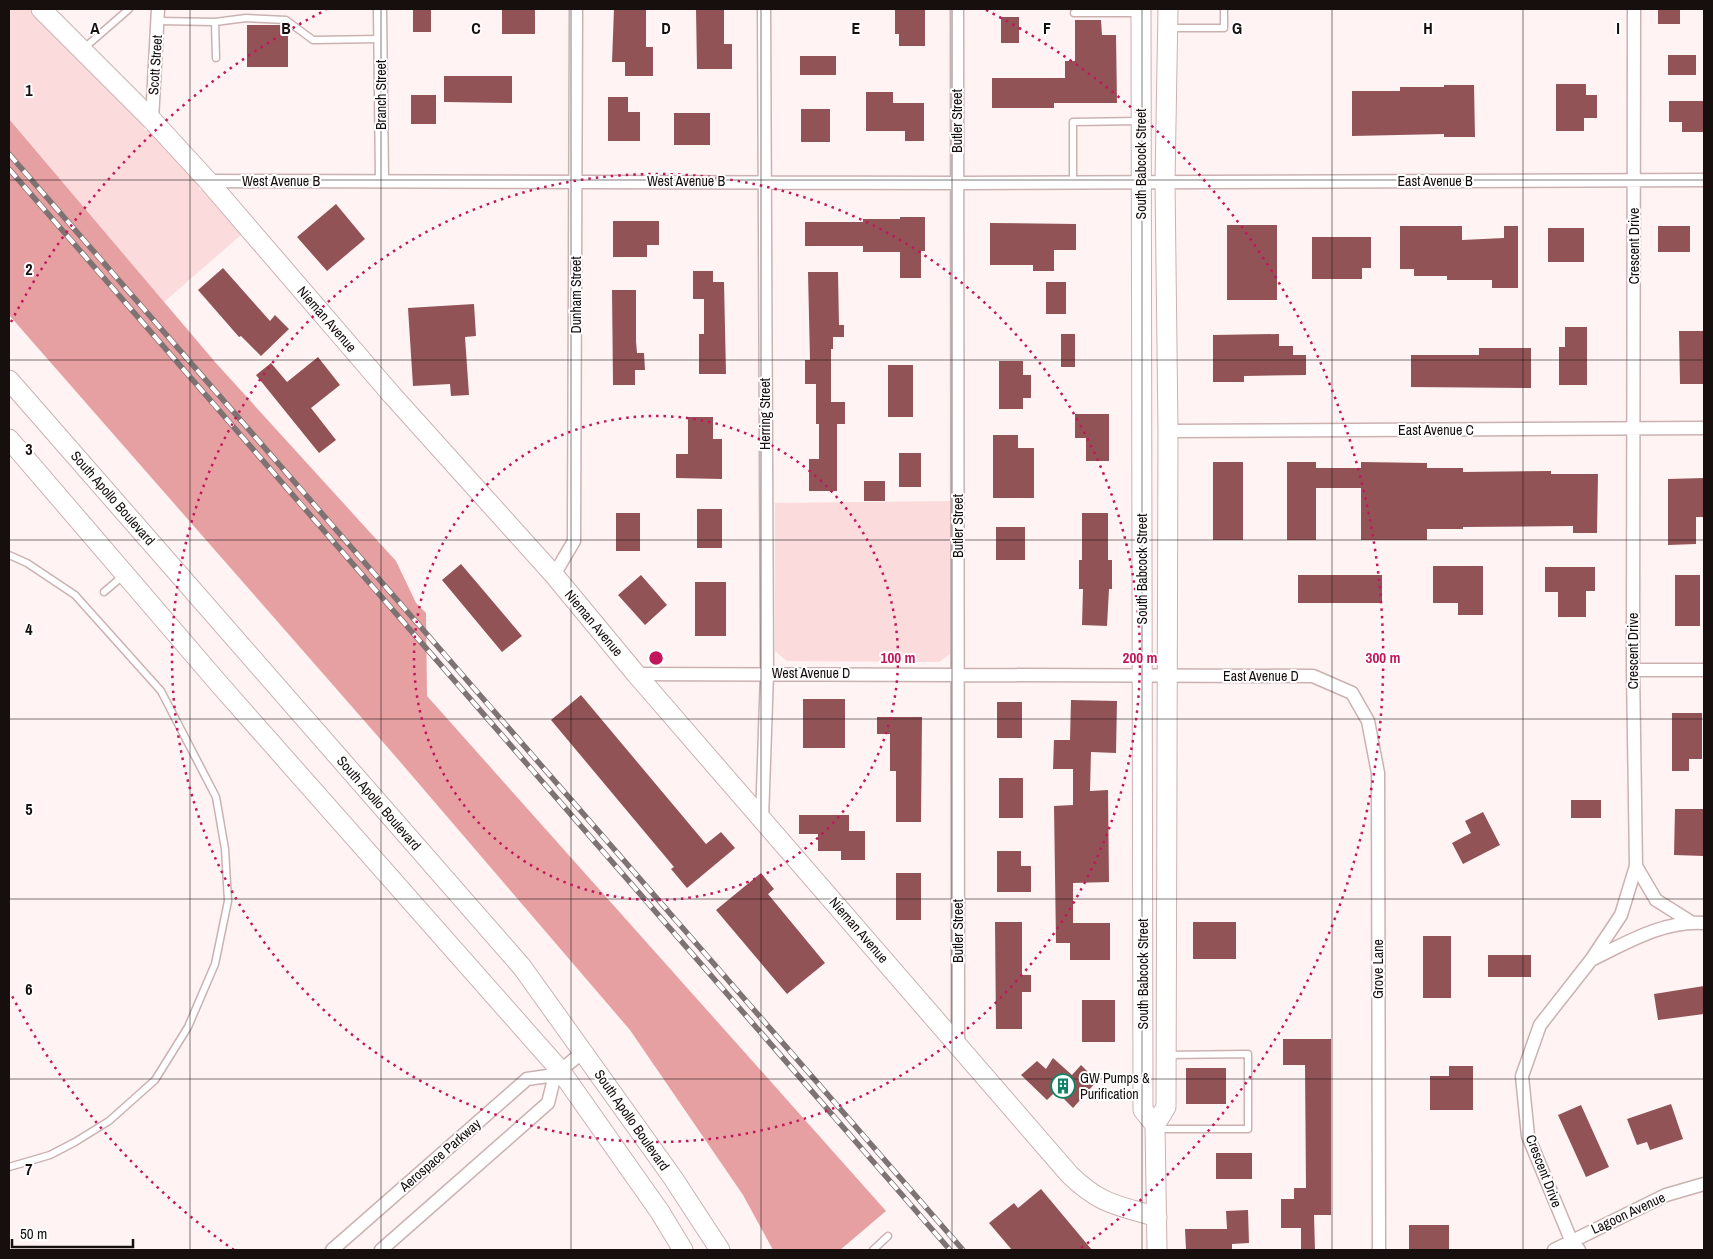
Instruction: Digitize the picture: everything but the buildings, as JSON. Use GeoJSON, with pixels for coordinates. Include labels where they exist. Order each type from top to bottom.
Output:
{"type":"FeatureCollection","features":[{"type":"Feature","properties":{"kind":"street","name":"Nieman Avenue"},"geometry":{"type":"LineString","coordinates":[[41,9],[152,120],[208,181],[392,395],[554,575],[636,674],[1070,1175],[1088,1192],[1104,1202],[1157,1216]]}},
{"type":"Feature","properties":{"kind":"street","name":"Branch Street"},"geometry":{"type":"LineString","coordinates":[[380,9],[382,180]]}},
{"type":"Feature","properties":{"kind":"street","name":"Dunham Street"},"geometry":{"type":"LineString","coordinates":[[554,575],[574,541],[576,9]]}},
{"type":"Feature","properties":{"kind":"street","name":"Herring Street"},"geometry":{"type":"LineString","coordinates":[[762,819],[767,673],[763,182],[764,9]]}},
{"type":"Feature","properties":{"kind":"street","name":"Butler Street"},"geometry":{"type":"LineString","coordinates":[[957,9],[958,1044]]}},
{"type":"Feature","properties":{"kind":"street","name":"South Babcock Street"},"geometry":{"type":"LineString","coordinates":[[1157,1250],[1155,1127],[1166,1107],[1168,431],[1165,181],[1168,9]]}},
{"type":"Feature","properties":{"kind":"street","name":"Crescent Drive"},"geometry":{"type":"LineString","coordinates":[[1575,1245],[1528,1136],[1522,1076],[1540,1025],[1590,960],[1621,915],[1636,866],[1633,670],[1634,9]]}},
{"type":"Feature","properties":{"kind":"street","name":"South Babcock Street"},"geometry":{"type":"LineString","coordinates":[[1141,11],[1143,1110],[1155,1127]]}},
{"type":"Feature","properties":{"kind":"street","name":"Scott Street"},"geometry":{"type":"LineString","coordinates":[[152,120],[158,15]]}},
{"type":"Feature","properties":{"kind":"street","name":"East Avenue B"},"geometry":{"type":"LineString","coordinates":[[1165,181],[1704,180]]}},
{"type":"Feature","properties":{"kind":"street","name":"West Avenue B"},"geometry":{"type":"LineString","coordinates":[[208,181],[957,183],[1165,181]]}},
{"type":"Feature","properties":{"kind":"street","name":"South Apollo Boulevard"},"geometry":{"type":"LineString","coordinates":[[9,380],[522,967],[584,1051],[720,1250]]}},
{"type":"Feature","properties":{"kind":"street","name":"East Avenue C"},"geometry":{"type":"LineString","coordinates":[[1168,431],[1704,428]]}},
{"type":"Feature","properties":{"kind":"street"},"geometry":{"type":"LineString","coordinates":[[9,439],[558,1072],[660,1212],[683,1250]]}},
{"type":"Feature","properties":{"kind":"street"},"geometry":{"type":"LineString","coordinates":[[1633,670],[1704,670]]}},
{"type":"Feature","properties":{"kind":"street","name":"West Avenue D"},"geometry":{"type":"LineString","coordinates":[[636,674],[1167,676]]}},
{"type":"Feature","properties":{"kind":"street","name":"East Avenue D"},"geometry":{"type":"LineString","coordinates":[[1167,676],[1313,676],[1352,693]]}},
{"type":"Feature","properties":{"kind":"street","name":"Grove Lane"},"geometry":{"type":"LineString","coordinates":[[1352,693],[1368,721],[1378,772],[1379,1250]]}},
{"type":"Feature","properties":{"kind":"street"},"geometry":{"type":"LineString","coordinates":[[1636,866],[1656,900],[1691,922]]}},
{"type":"Feature","properties":{"kind":"street"},"geometry":{"type":"LineString","coordinates":[[1590,960],[1644,934],[1691,922],[1704,923]]}},
{"type":"Feature","properties":{"kind":"street","name":"Aerospace Parkway"},"geometry":{"type":"LineString","coordinates":[[332,1250],[527,1079],[558,1072],[584,1051]]}},
{"type":"Feature","properties":{"kind":"street"},"geometry":{"type":"LineString","coordinates":[[381,1250],[548,1103],[558,1072]]}},
{"type":"Feature","properties":{"kind":"street","name":"Lagoon Avenue"},"geometry":{"type":"LineString","coordinates":[[1554,1250],[1575,1245],[1666,1195],[1704,1184]]}},
{"type":"Feature","properties":{"kind":"lane"},"geometry":{"type":"LineString","coordinates":[[82,50],[129,9]]}},
{"type":"Feature","properties":{"kind":"lane"},"geometry":{"type":"LineString","coordinates":[[1168,28],[1224,28],[1224,9]]}},
{"type":"Feature","properties":{"kind":"lane"},"geometry":{"type":"LineString","coordinates":[[1074,13],[1141,11]]}},
{"type":"Feature","properties":{"kind":"lane"},"geometry":{"type":"LineString","coordinates":[[158,15],[215,22],[246,18],[286,20],[313,40],[381,39]]}},
{"type":"Feature","properties":{"kind":"lane"},"geometry":{"type":"LineString","coordinates":[[215,22],[216,58]]}},
{"type":"Feature","properties":{"kind":"lane"},"geometry":{"type":"LineString","coordinates":[[1073,182],[1073,122],[1141,121]]}},
{"type":"Feature","properties":{"kind":"lane"},"geometry":{"type":"LineString","coordinates":[[9,555],[27,563],[75,595],[161,692],[216,797],[225,849],[228,901],[215,964],[188,1027],[155,1080],[109,1121],[76,1142],[50,1155],[9,1167]]}},
{"type":"Feature","properties":{"kind":"lane"},"geometry":{"type":"LineString","coordinates":[[104,592],[125,574]]}},
{"type":"Feature","properties":{"kind":"lane"},"geometry":{"type":"LineString","coordinates":[[1155,1127],[1248,1129],[1248,1054],[1166,1055]]}},
{"type":"Feature","properties":{"kind":"lane"},"geometry":{"type":"LineString","coordinates":[[873,1250],[888,1236]]}},
{"type":"Feature","properties":{"kind":"shaded area"},"geometry":{"type":"Polygon","coordinates":[[[9,9],[29,9],[144,125],[144,130],[149,130],[199,185],[199,190],[204,190],[242,234],[164,302],[9,119],[9,9]]]}},
{"type":"Feature","properties":{"kind":"shaded area"},"geometry":{"type":"Polygon","coordinates":[[[9,119],[215,362],[396,561],[416,603],[426,613],[427,696],[886,1211],[840,1250],[773,1250],[743,1195],[630,1030],[396,757],[9,315],[9,119]]]}},
{"type":"Feature","properties":{"kind":"shaded area"},"geometry":{"type":"Polygon","coordinates":[[[950,501],[950,654],[939,662],[787,661],[775,651],[775,503],[950,501]]]}},
{"type":"Feature","properties":{"kind":"railway"},"geometry":{"type":"LineString","coordinates":[[9,154],[963,1250]]}},
{"type":"Feature","properties":{"kind":"railway"},"geometry":{"type":"LineString","coordinates":[[9,169],[950,1250]]}},
{"type":"Feature","properties":{"kind":"place","name":"GW Pumps & Purification"},"geometry":{"type":"Point","coordinates":[1063,1086]}}]}
